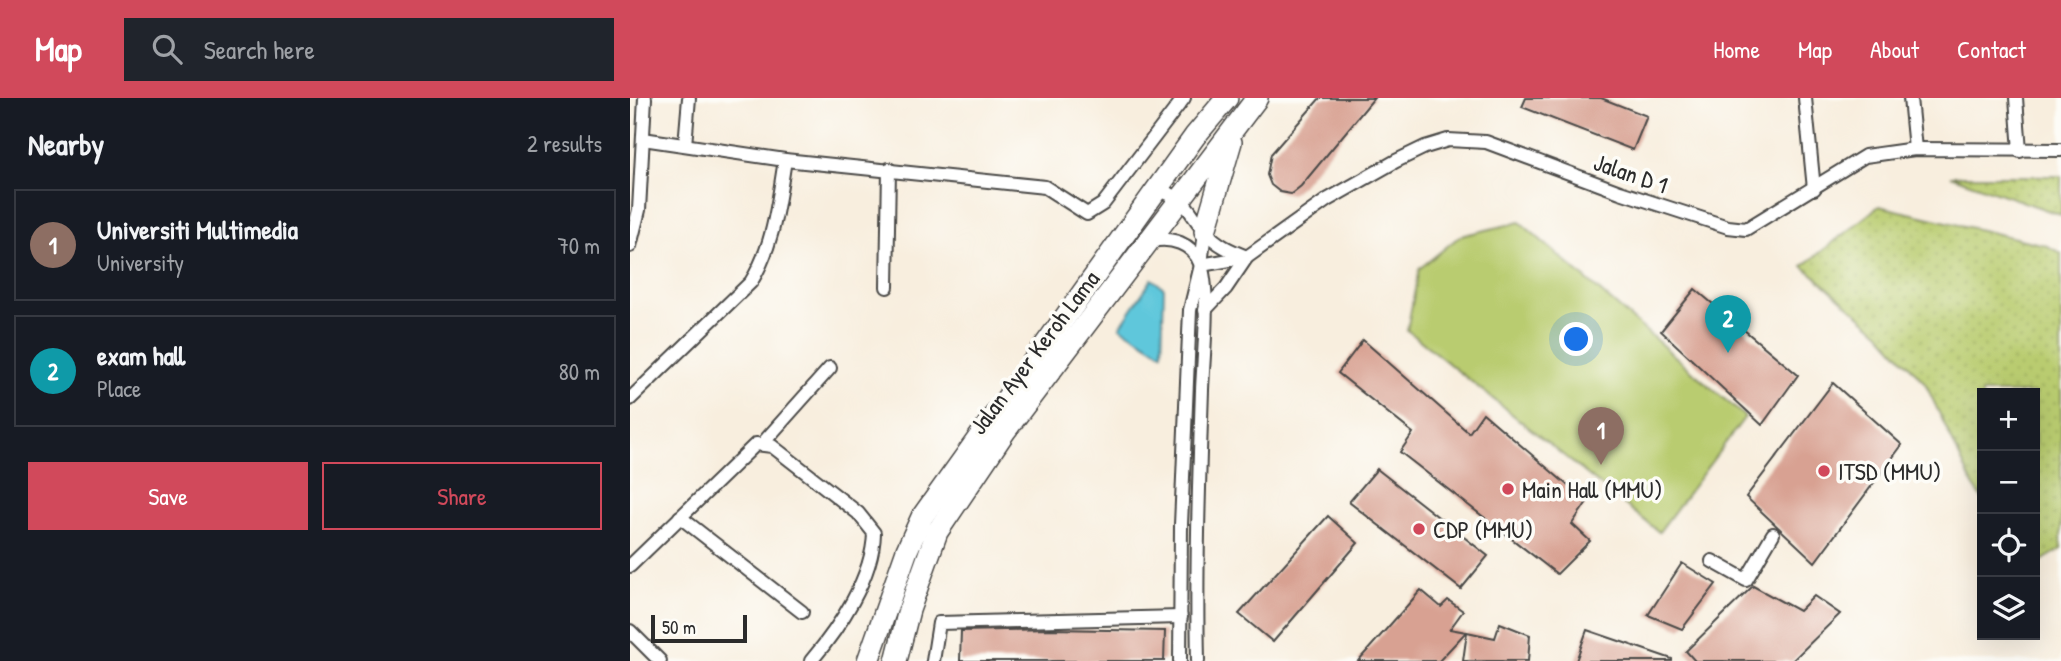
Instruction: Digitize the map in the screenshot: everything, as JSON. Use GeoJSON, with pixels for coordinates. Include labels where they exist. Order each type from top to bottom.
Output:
{"type":"FeatureCollection","features":[{"type":"Feature","properties":{"kind":"main road","name":"Jalan Ayer Keroh Lama"},"geometry":{"type":"LineString","coordinates":[[868,661],[907,550],[922,517],[1195,136],[1227,98]]}},
{"type":"Feature","properties":{"kind":"main road","name":"Jalan Ayer Keroh Lama"},"geometry":{"type":"LineString","coordinates":[[897,661],[909,610],[937,532],[1005,431],[1152,241],[1257,98]]}},
{"type":"Feature","properties":{"kind":"main road"},"geometry":{"type":"LineString","coordinates":[[1205,231],[1236,127]]}},
{"type":"Feature","properties":{"kind":"street"},"geometry":{"type":"LineString","coordinates":[[630,246],[639,210],[645,98]]}},
{"type":"Feature","properties":{"kind":"street"},"geometry":{"type":"LineString","coordinates":[[685,145],[689,98]]}},
{"type":"Feature","properties":{"kind":"street"},"geometry":{"type":"LineString","coordinates":[[643,139],[785,160],[1045,187],[1087,214],[1103,204],[1184,98]]}},
{"type":"Feature","properties":{"kind":"street"},"geometry":{"type":"LineString","coordinates":[[1805,98],[1814,189]]}},
{"type":"Feature","properties":{"kind":"street"},"geometry":{"type":"LineString","coordinates":[[1910,98],[1915,149]]}},
{"type":"Feature","properties":{"kind":"street"},"geometry":{"type":"LineString","coordinates":[[2016,98],[2020,151]]}},
{"type":"Feature","properties":{"kind":"street","name":"Jalan D 1"},"geometry":{"type":"LineString","coordinates":[[1201,265],[1247,257],[1327,200],[1424,147],[1448,141],[1486,142],[1620,192],[1736,229],[1755,226],[1865,156],[1915,149],[2061,150]]}},
{"type":"Feature","properties":{"kind":"street"},"geometry":{"type":"LineString","coordinates":[[630,399],[751,282],[765,258],[777,213],[785,160]]}},
{"type":"Feature","properties":{"kind":"street"},"geometry":{"type":"LineString","coordinates":[[887,287],[889,170]]}},
{"type":"Feature","properties":{"kind":"street"},"geometry":{"type":"LineString","coordinates":[[1153,197],[1161,192],[1182,199],[1205,231],[1224,248],[1247,257],[1226,288],[1205,310]]}},
{"type":"Feature","properties":{"kind":"street"},"geometry":{"type":"LineString","coordinates":[[1180,661],[1181,525],[1190,310],[1201,265],[1205,231]]}},
{"type":"Feature","properties":{"kind":"street"},"geometry":{"type":"LineString","coordinates":[[1152,241],[1165,238],[1177,241],[1195,255],[1201,265],[1205,310],[1197,525],[1198,661]]}},
{"type":"Feature","properties":{"kind":"street"},"geometry":{"type":"LineString","coordinates":[[763,443],[830,368]]}},
{"type":"Feature","properties":{"kind":"street"},"geometry":{"type":"LineString","coordinates":[[630,566],[756,444],[772,446],[858,513],[874,533],[874,548],[857,590],[811,661]]}},
{"type":"Feature","properties":{"kind":"street"},"geometry":{"type":"LineString","coordinates":[[680,517],[802,612]]}},
{"type":"Feature","properties":{"kind":"street"},"geometry":{"type":"LineString","coordinates":[[1712,561],[1746,580],[1773,534]]}},
{"type":"Feature","properties":{"kind":"street"},"geometry":{"type":"LineString","coordinates":[[933,661],[939,623],[1181,617]]}},
{"type":"Feature","properties":{"kind":"street"},"geometry":{"type":"LineString","coordinates":[[630,631],[660,661]]}},
{"type":"Feature","properties":{"kind":"green space"},"geometry":{"type":"Polygon","coordinates":[[[1950,176],[2061,176],[2061,215],[1950,176]]]}},
{"type":"Feature","properties":{"kind":"green space"},"geometry":{"type":"Polygon","coordinates":[[[1879,206],[2045,245],[2061,253],[2061,549],[2040,562],[2040,388],[1977,388],[1977,491],[1925,383],[1880,333],[1803,266],[1879,206]]]}},
{"type":"Feature","properties":{"kind":"green space"},"geometry":{"type":"Polygon","coordinates":[[[1520,222],[1745,417],[1659,532],[1407,330],[1419,269],[1460,236],[1520,222]]]}},
{"type":"Feature","properties":{"kind":"water"},"geometry":{"type":"Polygon","coordinates":[[[1152,279],[1164,288],[1162,353],[1120,327],[1152,279]]]}},
{"type":"Feature","properties":{"kind":"building"},"geometry":{"type":"Polygon","coordinates":[[[1320,98],[1374,98],[1301,186],[1291,194],[1280,192],[1271,185],[1267,175],[1271,154],[1320,98]]]}},
{"type":"Feature","properties":{"kind":"building"},"geometry":{"type":"Polygon","coordinates":[[[1526,98],[1601,98],[1647,116],[1633,150],[1522,107],[1526,98]]]}},
{"type":"Feature","properties":{"kind":"building"},"geometry":{"type":"Polygon","coordinates":[[[1695,289],[1798,375],[1762,425],[1661,331],[1695,289]]]}},
{"type":"Feature","properties":{"kind":"building","name":"Main Hall (MMU)"},"geometry":{"type":"Polygon","coordinates":[[[1363,340],[1469,433],[1483,413],[1587,502],[1572,524],[1590,541],[1557,574],[1400,452],[1413,433],[1338,373],[1363,340]]]}},
{"type":"Feature","properties":{"kind":"building","name":"ITSD (MMU)"},"geometry":{"type":"Polygon","coordinates":[[[1833,383],[1902,445],[1815,562],[1746,497],[1833,383]]]}},
{"type":"Feature","properties":{"kind":"building","name":"CDP (MMU)"},"geometry":{"type":"Polygon","coordinates":[[[1377,469],[1488,556],[1461,589],[1349,502],[1377,469]]]}},
{"type":"Feature","properties":{"kind":"building"},"geometry":{"type":"Polygon","coordinates":[[[1328,516],[1358,543],[1273,642],[1239,614],[1328,516]]]}},
{"type":"Feature","properties":{"kind":"building"},"geometry":{"type":"Polygon","coordinates":[[[1682,563],[1716,584],[1682,629],[1648,615],[1682,563]]]}},
{"type":"Feature","properties":{"kind":"building"},"geometry":{"type":"Polygon","coordinates":[[[1753,586],[1799,611],[1814,596],[1840,614],[1792,661],[1695,661],[1686,651],[1753,586]]]}},
{"type":"Feature","properties":{"kind":"building"},"geometry":{"type":"Polygon","coordinates":[[[1421,590],[1441,607],[1448,600],[1463,611],[1450,629],[1466,632],[1439,661],[1358,661],[1421,590]]]}},
{"type":"Feature","properties":{"kind":"building"},"geometry":{"type":"Polygon","coordinates":[[[1500,623],[1530,635],[1528,661],[1463,661],[1467,632],[1495,638],[1500,623]]]}},
{"type":"Feature","properties":{"kind":"building"},"geometry":{"type":"Polygon","coordinates":[[[1587,630],[1672,659],[1672,661],[1576,661],[1587,630]]]}},
{"type":"Feature","properties":{"kind":"building"},"geometry":{"type":"Polygon","coordinates":[[[961,631],[1165,631],[1164,661],[960,661],[961,631]]]}},
{"type":"Feature","properties":{"kind":"place","name":"exam hall"},"geometry":{"type":"Point","coordinates":[1728,353]}},
{"type":"Feature","properties":{"kind":"place","name":"Universiti Multimedia"},"geometry":{"type":"Point","coordinates":[1601,465]}},
{"type":"Feature","properties":{"kind":"place","name":"ITSD (MMU)"},"geometry":{"type":"Point","coordinates":[1824,471]}},
{"type":"Feature","properties":{"kind":"place","name":"Main Hall (MMU)"},"geometry":{"type":"Point","coordinates":[1508,489]}},
{"type":"Feature","properties":{"kind":"place","name":"CDP (MMU)"},"geometry":{"type":"Point","coordinates":[1419,529]}}]}
